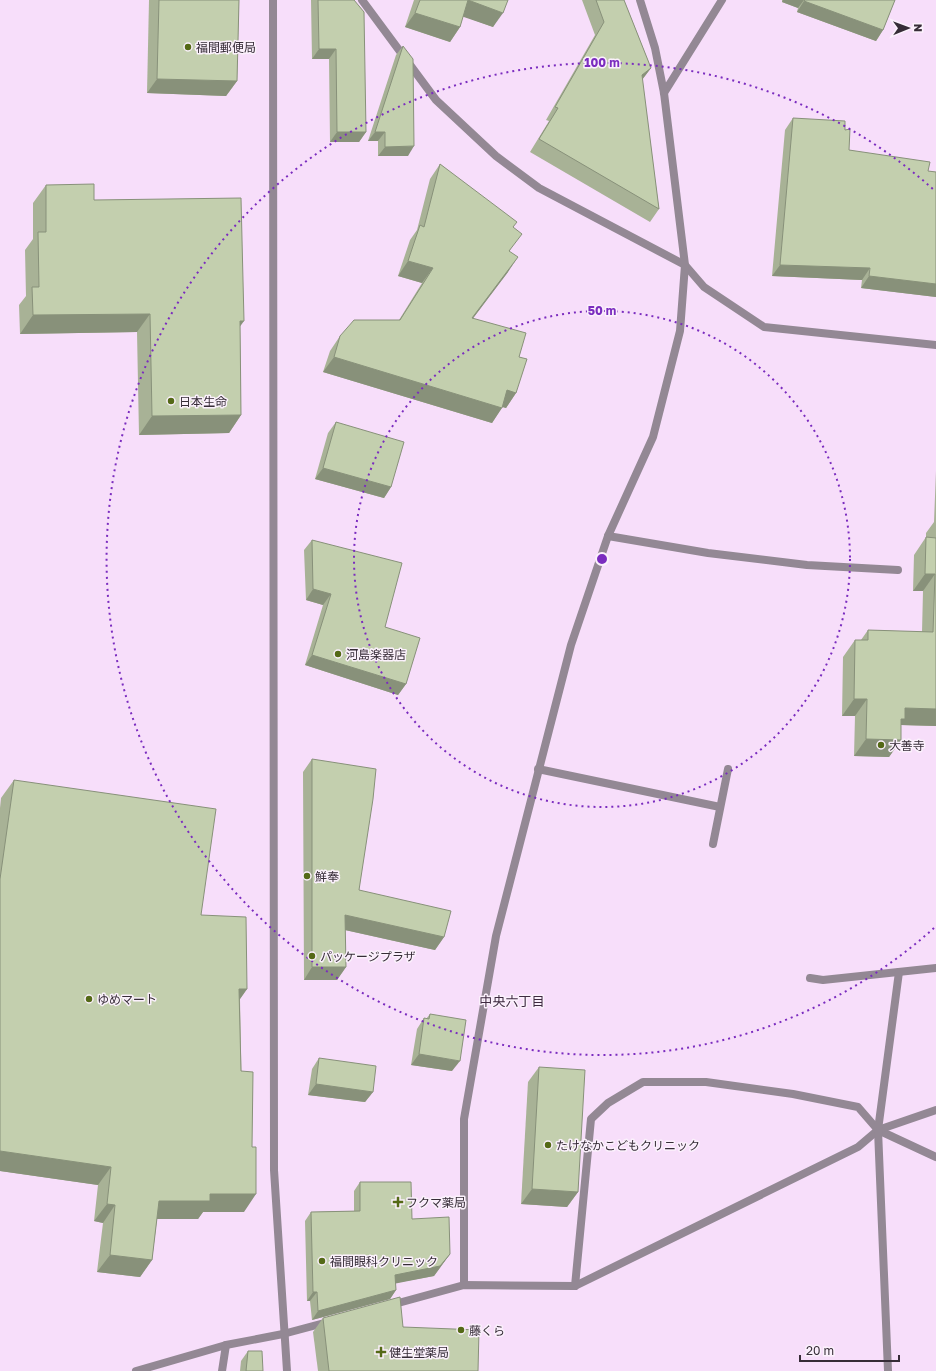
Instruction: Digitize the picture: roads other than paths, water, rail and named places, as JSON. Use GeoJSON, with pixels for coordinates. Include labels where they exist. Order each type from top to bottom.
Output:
{"type":"FeatureCollection","features":[{"type":"Feature","properties":{"kind":"street"},"geometry":{"type":"LineString","coordinates":[[273,0],[274,1170],[286,1371]]}},
{"type":"Feature","properties":{"kind":"street"},"geometry":{"type":"LineString","coordinates":[[362,0],[436,100],[496,156],[539,188],[685,265],[704,287],[764,327],[936,345]]}},
{"type":"Feature","properties":{"kind":"street"},"geometry":{"type":"LineString","coordinates":[[464,1285],[464,1119],[496,936],[571,645],[608,536],[653,437],[680,331],[685,265],[664,93],[655,48],[640,0]]}},
{"type":"Feature","properties":{"kind":"street"},"geometry":{"type":"LineString","coordinates":[[664,93],[722,0]]}},
{"type":"Feature","properties":{"kind":"street"},"geometry":{"type":"LineString","coordinates":[[608,536],[708,553],[807,565],[898,570]]}},
{"type":"Feature","properties":{"kind":"street"},"geometry":{"type":"LineString","coordinates":[[538,769],[720,807]]}},
{"type":"Feature","properties":{"kind":"street"},"geometry":{"type":"LineString","coordinates":[[712,844],[728,769]]}},
{"type":"Feature","properties":{"kind":"street"},"geometry":{"type":"LineString","coordinates":[[810,978],[823,980],[936,968]]}},
{"type":"Feature","properties":{"kind":"street"},"geometry":{"type":"LineString","coordinates":[[888,1371],[878,1130],[899,972]]}},
{"type":"Feature","properties":{"kind":"street"},"geometry":{"type":"LineString","coordinates":[[576,1286],[591,1119],[608,1103],[643,1082],[706,1082],[793,1094],[858,1107],[878,1130],[936,1157]]}},
{"type":"Feature","properties":{"kind":"street"},"geometry":{"type":"LineString","coordinates":[[382,1307],[464,1285],[576,1286],[858,1147],[878,1130],[936,1110]]}},
{"type":"Feature","properties":{"kind":"street"},"geometry":{"type":"LineString","coordinates":[[136,1371],[226,1345],[283,1334],[338,1319]]}},
{"type":"Feature","properties":{"kind":"street"},"geometry":{"type":"LineString","coordinates":[[222,1371],[226,1345]]}},
{"type":"Feature","properties":{"kind":"place","name":"福間郵便局"},"geometry":{"type":"Point","coordinates":[188,47]}},
{"type":"Feature","properties":{"kind":"place","name":"日本生命"},"geometry":{"type":"Point","coordinates":[171,401]}},
{"type":"Feature","properties":{"kind":"place","name":"河島楽器店"},"geometry":{"type":"Point","coordinates":[338,654]}},
{"type":"Feature","properties":{"kind":"place","name":"大善寺"},"geometry":{"type":"Point","coordinates":[881,745]}},
{"type":"Feature","properties":{"kind":"place","name":"鮮奉"},"geometry":{"type":"Point","coordinates":[307,876]}},
{"type":"Feature","properties":{"kind":"place","name":"パッケージプラザ"},"geometry":{"type":"Point","coordinates":[312,956]}},
{"type":"Feature","properties":{"kind":"place","name":"ゆめマート"},"geometry":{"type":"Point","coordinates":[89,999]}},
{"type":"Feature","properties":{"kind":"place","name":"たけなかこどもクリニック"},"geometry":{"type":"Point","coordinates":[548,1145]}},
{"type":"Feature","properties":{"kind":"place","name":"フクマ薬局"},"geometry":{"type":"Point","coordinates":[398,1202]}},
{"type":"Feature","properties":{"kind":"place","name":"福間眼科クリニック"},"geometry":{"type":"Point","coordinates":[322,1261]}},
{"type":"Feature","properties":{"kind":"place","name":"藤くら"},"geometry":{"type":"Point","coordinates":[461,1330]}},
{"type":"Feature","properties":{"kind":"place","name":"健生堂薬局"},"geometry":{"type":"Point","coordinates":[381,1352]}},
{"type":"Feature","properties":{"kind":"district","name":"中央六丁目"},"geometry":{"type":"Point","coordinates":[512,1001]}}]}
